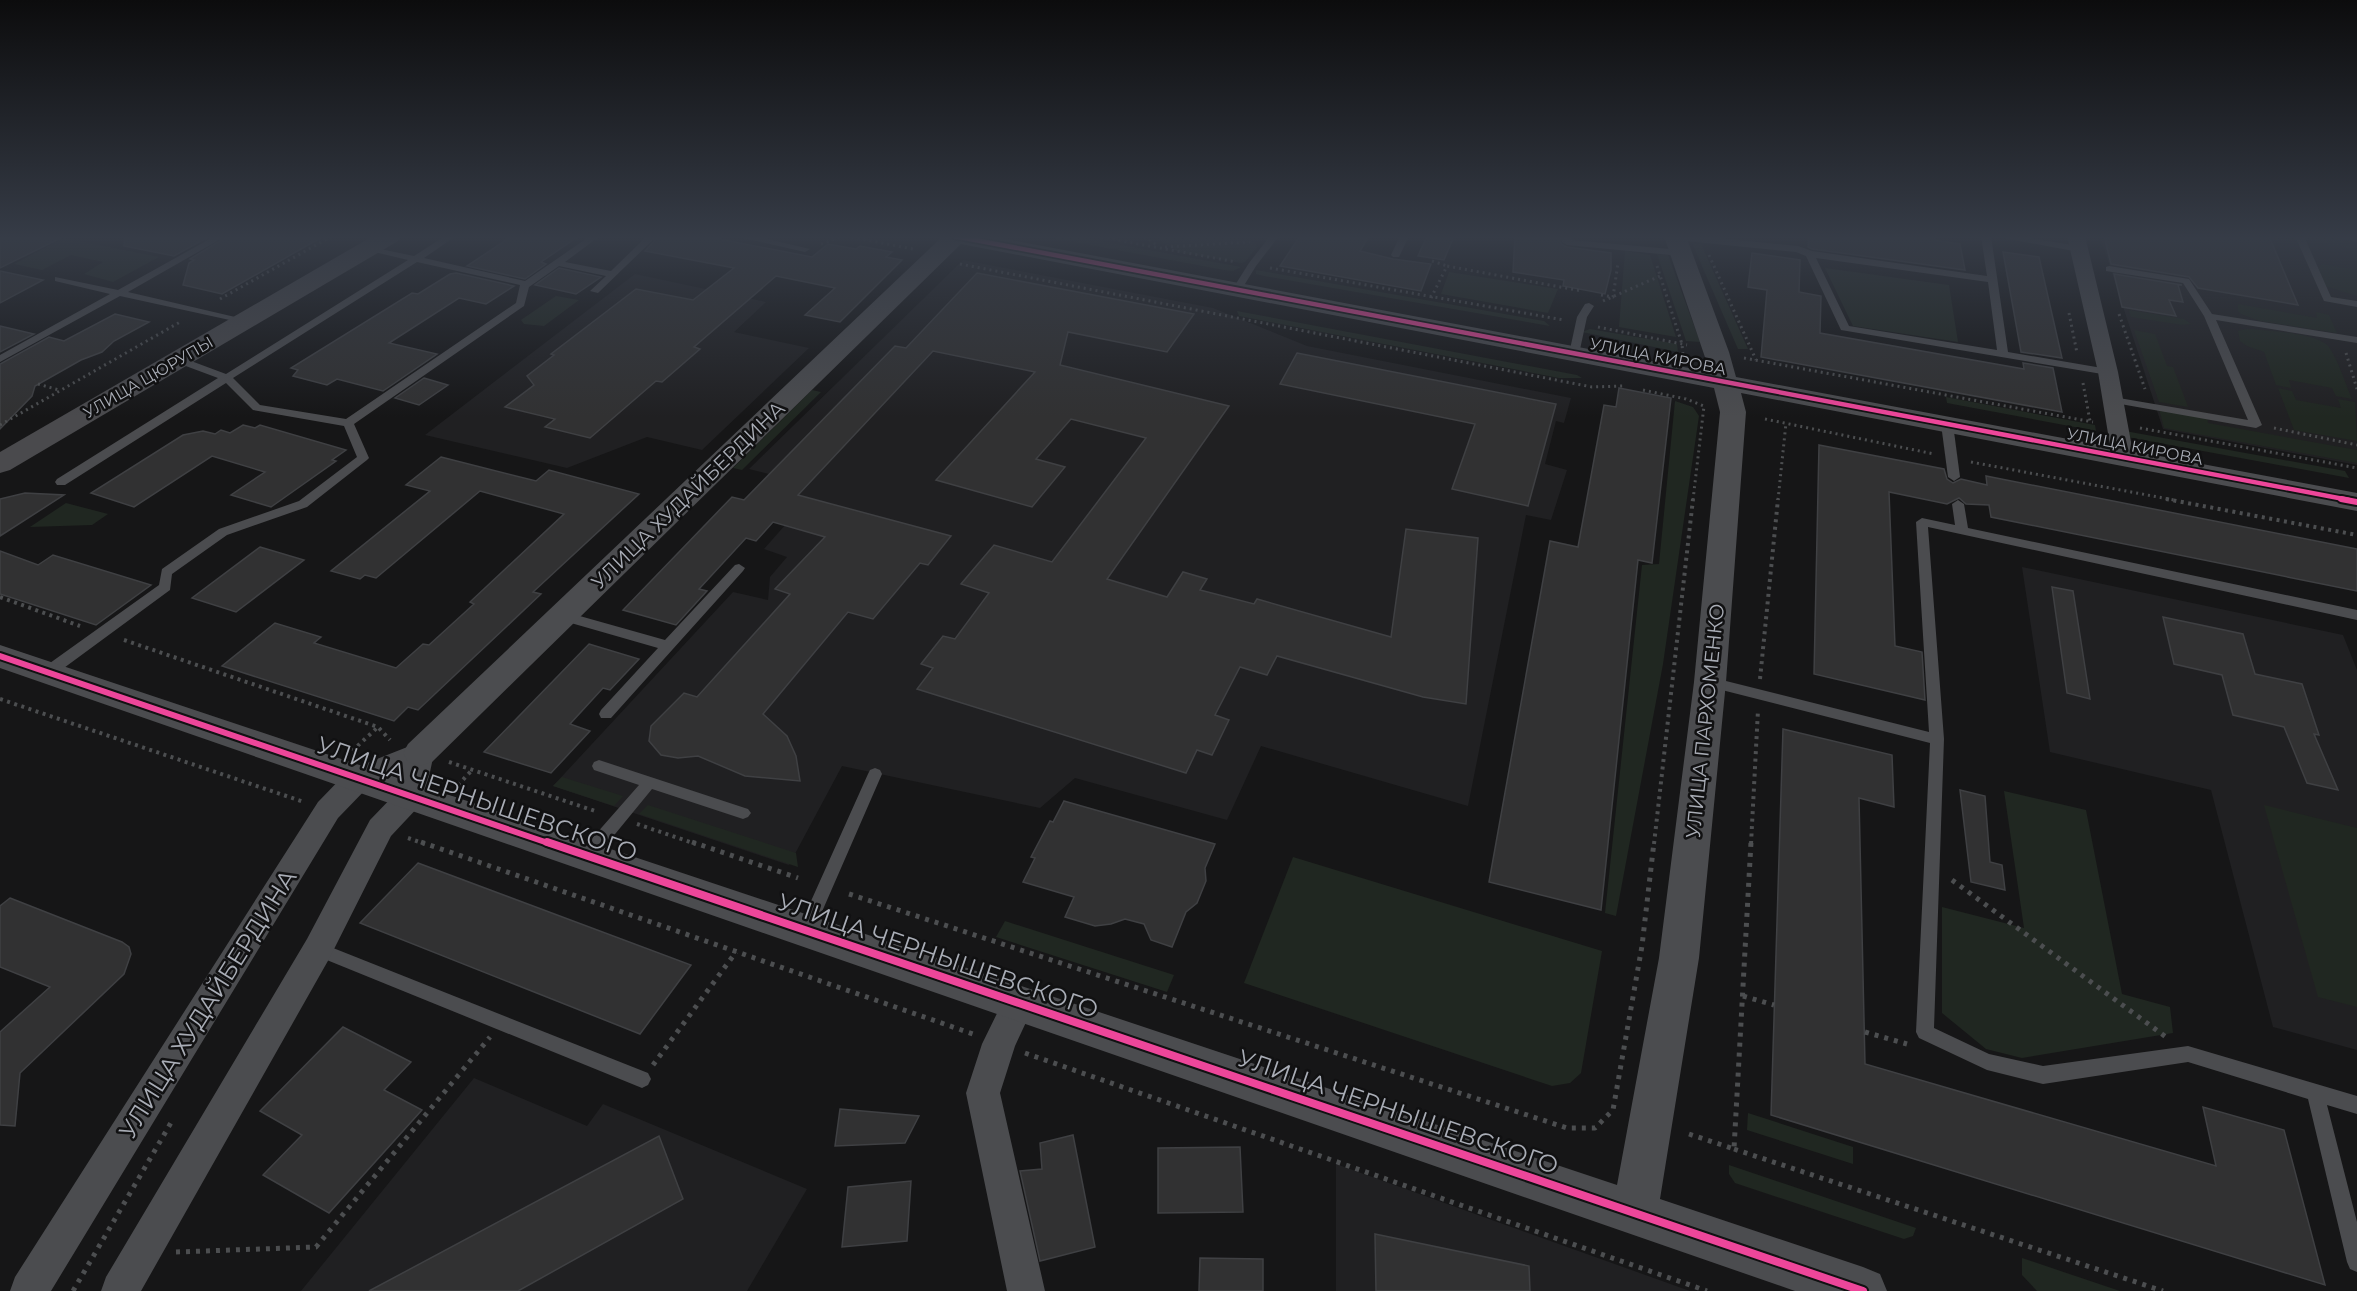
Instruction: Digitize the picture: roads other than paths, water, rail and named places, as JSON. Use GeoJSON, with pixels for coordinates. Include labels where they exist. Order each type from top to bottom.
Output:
{"type":"FeatureCollection","features":[{"type":"Feature","properties":{"kind":"main road","name":"УЛИЦА ЦЮРУПЫ"},"geometry":{"type":"LineString","coordinates":[[0,464],[287,296]]}},
{"type":"Feature","properties":{"kind":"street","name":"УЛИЦА ХУДАЙБЕРДИНА"},"geometry":{"type":"LineString","coordinates":[[29,1291],[328,810],[359,778],[408,749],[562,616],[893,296]]}},
{"type":"Feature","properties":{"kind":"street","name":"УЛИЦА КИРОВА"},"geometry":{"type":"LineString","coordinates":[[1270,296],[1574,354],[1734,370],[1947,424],[2357,502]]}},
{"type":"Feature","properties":{"kind":"street","name":"УЛИЦА ПАРХОМЕНКО"},"geometry":{"type":"LineString","coordinates":[[1635,1212],[1679,958],[1710,682],[1733,412],[1734,370],[1701,296]]}},
{"type":"Feature","properties":{"kind":"street"},"geometry":{"type":"LineString","coordinates":[[2090,296],[2108,372],[2123,458]]}},
{"type":"Feature","properties":{"kind":"street","name":"УЛИЦА ЧЕРНЫШЕВСКОГО"},"geometry":{"type":"LineString","coordinates":[[0,656],[1863,1291]]}},
{"type":"Feature","properties":{"kind":"street"},"geometry":{"type":"LineString","coordinates":[[120,1291],[318,949],[380,828],[411,796],[408,749]]}},
{"type":"Feature","properties":{"kind":"street"},"geometry":{"type":"LineString","coordinates":[[1019,1003],[999,1044],[983,1093],[1026,1291]]}},
{"type":"Feature","properties":{"kind":"lane"},"geometry":{"type":"LineString","coordinates":[[0,359],[113,296]]}},
{"type":"Feature","properties":{"kind":"lane"},"geometry":{"type":"LineString","coordinates":[[133,296],[243,322]]}},
{"type":"Feature","properties":{"kind":"lane"},"geometry":{"type":"LineString","coordinates":[[61,482],[358,296]]}},
{"type":"Feature","properties":{"kind":"lane"},"geometry":{"type":"LineString","coordinates":[[179,360],[227,378],[257,408],[348,423],[521,304],[522,296]]}},
{"type":"Feature","properties":{"kind":"lane"},"geometry":{"type":"LineString","coordinates":[[1830,296],[1845,328],[2108,372]]}},
{"type":"Feature","properties":{"kind":"lane"},"geometry":{"type":"LineString","coordinates":[[1994,296],[2003,353]]}},
{"type":"Feature","properties":{"kind":"lane"},"geometry":{"type":"LineString","coordinates":[[2113,400],[2256,425],[2209,316],[2196,296]]}},
{"type":"Feature","properties":{"kind":"lane"},"geometry":{"type":"LineString","coordinates":[[2326,296],[2327,299],[2357,304]]}},
{"type":"Feature","properties":{"kind":"lane"},"geometry":{"type":"LineString","coordinates":[[1574,354],[1580,323],[1589,306]]}},
{"type":"Feature","properties":{"kind":"lane"},"geometry":{"type":"LineString","coordinates":[[2209,316],[2357,340]]}},
{"type":"Feature","properties":{"kind":"lane"},"geometry":{"type":"LineString","coordinates":[[48,672],[165,587],[166,573],[223,532],[303,504],[363,458],[348,423]]}},
{"type":"Feature","properties":{"kind":"lane"},"geometry":{"type":"LineString","coordinates":[[1947,424],[1954,477]]}},
{"type":"Feature","properties":{"kind":"lane"},"geometry":{"type":"LineString","coordinates":[[1958,504],[1962,531]]}},
{"type":"Feature","properties":{"kind":"lane"},"geometry":{"type":"LineString","coordinates":[[2357,615],[1922,522],[1937,739],[1925,1032],[1987,1062],[2043,1075],[2188,1054],[2357,1105]]}},
{"type":"Feature","properties":{"kind":"lane"},"geometry":{"type":"LineString","coordinates":[[606,714],[738,568]]}},
{"type":"Feature","properties":{"kind":"lane"},"geometry":{"type":"LineString","coordinates":[[562,616],[668,646]]}},
{"type":"Feature","properties":{"kind":"lane"},"geometry":{"type":"LineString","coordinates":[[1710,682],[1937,739]]}},
{"type":"Feature","properties":{"kind":"lane"},"geometry":{"type":"LineString","coordinates":[[599,766],[743,813]]}},
{"type":"Feature","properties":{"kind":"lane"},"geometry":{"type":"LineString","coordinates":[[806,930],[875,774]]}},
{"type":"Feature","properties":{"kind":"lane"},"geometry":{"type":"LineString","coordinates":[[587,856],[649,783]]}},
{"type":"Feature","properties":{"kind":"lane"},"geometry":{"type":"LineString","coordinates":[[318,949],[642,1079]]}},
{"type":"Feature","properties":{"kind":"lane"},"geometry":{"type":"LineString","coordinates":[[2315,1092],[2357,1262]]}}]}
